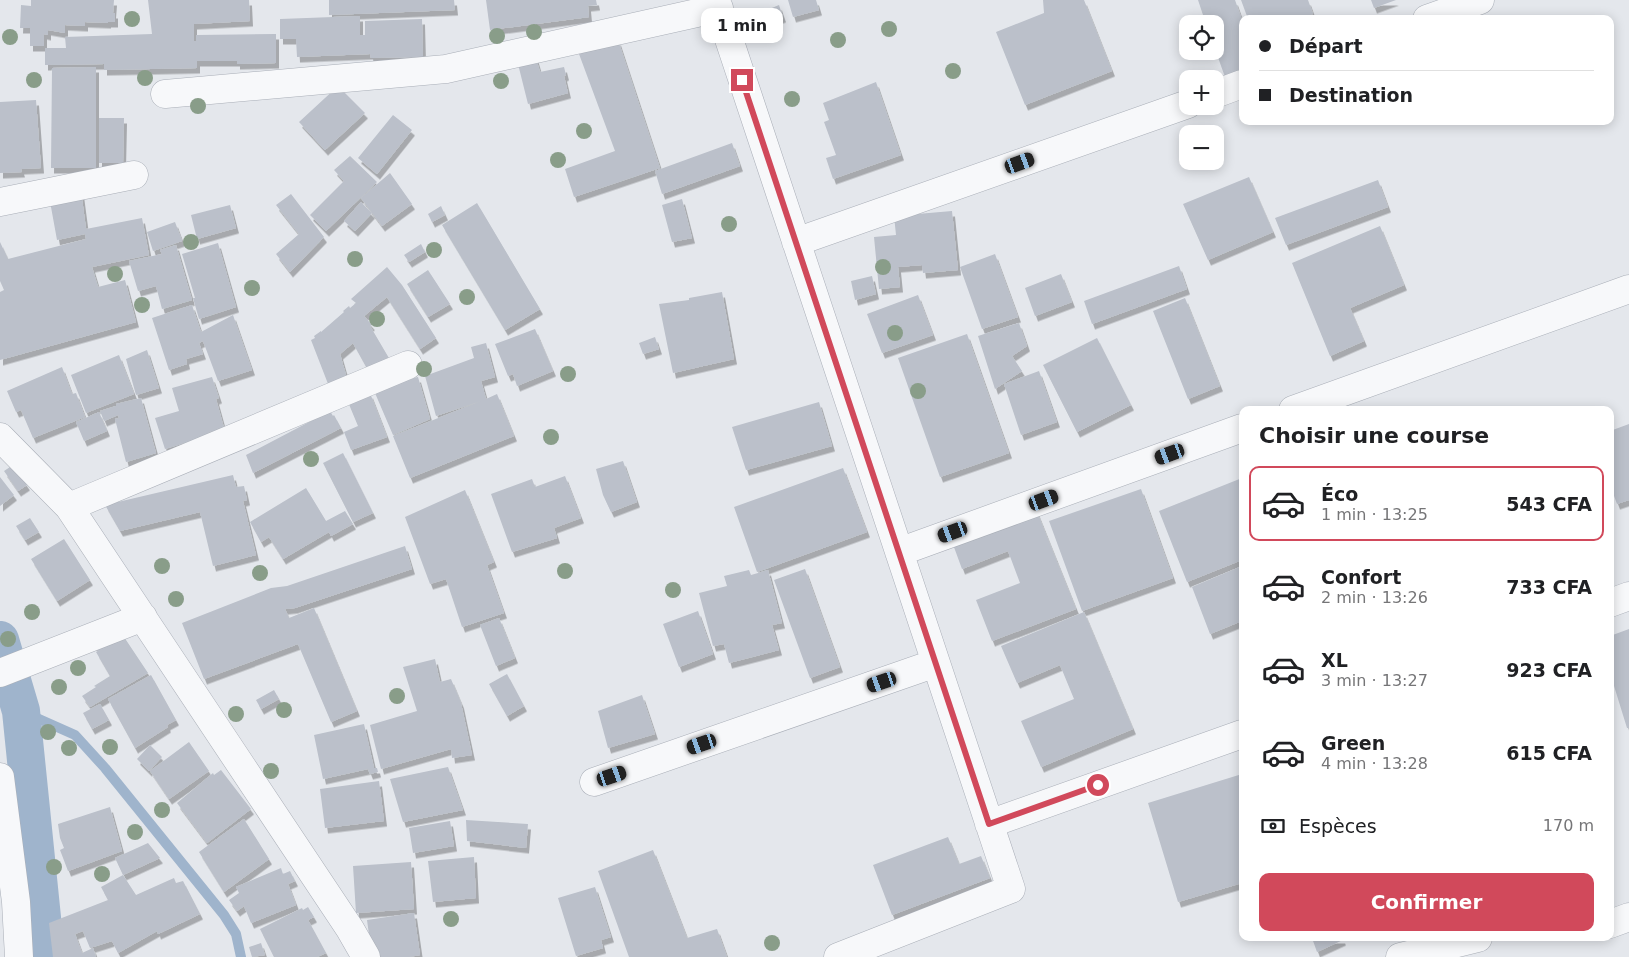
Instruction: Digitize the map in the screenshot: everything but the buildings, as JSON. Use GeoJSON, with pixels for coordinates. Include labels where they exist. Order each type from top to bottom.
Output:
{"type":"FeatureCollection","features":[{"type":"Feature","properties":{"kind":"street"},"geometry":{"type":"LineString","coordinates":[[1438,15],[1480,0]]}},
{"type":"Feature","properties":{"kind":"street"},"geometry":{"type":"LineString","coordinates":[[165,94],[446,69],[717,4],[1011,889],[838,957]]}},
{"type":"Feature","properties":{"kind":"street"},"geometry":{"type":"LineString","coordinates":[[1224,91],[1239,85]]}},
{"type":"Feature","properties":{"kind":"street"},"geometry":{"type":"LineString","coordinates":[[796,242],[1179,107]]}},
{"type":"Feature","properties":{"kind":"street"},"geometry":{"type":"LineString","coordinates":[[0,202],[134,176]]}},
{"type":"Feature","properties":{"kind":"street"},"geometry":{"type":"LineString","coordinates":[[1304,406],[1629,289]]}},
{"type":"Feature","properties":{"kind":"street"},"geometry":{"type":"LineString","coordinates":[[69,507],[408,365]]}},
{"type":"Feature","properties":{"kind":"street"},"geometry":{"type":"LineString","coordinates":[[899,552],[1239,429]]}},
{"type":"Feature","properties":{"kind":"street"},"geometry":{"type":"LineString","coordinates":[[0,437],[69,507],[350,929],[366,957]]}},
{"type":"Feature","properties":{"kind":"street"},"geometry":{"type":"LineString","coordinates":[[1614,602],[1629,596]]}},
{"type":"Feature","properties":{"kind":"street"},"geometry":{"type":"LineString","coordinates":[[0,672],[143,617]]}},
{"type":"Feature","properties":{"kind":"street"},"geometry":{"type":"LineString","coordinates":[[594,782],[936,664]]}},
{"type":"Feature","properties":{"kind":"street"},"geometry":{"type":"LineString","coordinates":[[989,824],[1239,735]]}},
{"type":"Feature","properties":{"kind":"street"},"geometry":{"type":"LineString","coordinates":[[0,777],[16,902],[19,957]]}},
{"type":"Feature","properties":{"kind":"street"},"geometry":{"type":"LineString","coordinates":[[1614,923],[1629,917]]}},
{"type":"Feature","properties":{"kind":"street"},"geometry":{"type":"LineString","coordinates":[[1400,957],[1466,941]]}},
{"type":"Feature","properties":{"kind":"waterway"},"geometry":{"type":"LineString","coordinates":[[0,640],[21,711],[46,957]]}},
{"type":"Feature","properties":{"kind":"waterway"},"geometry":{"type":"LineString","coordinates":[[21,711],[75,735],[105,768],[224,915],[236,934],[241,957]]}},
{"type":"Feature","properties":{"kind":"route"},"geometry":{"type":"LineString","coordinates":[[742,80],[989,824],[1098,785]]}}]}
